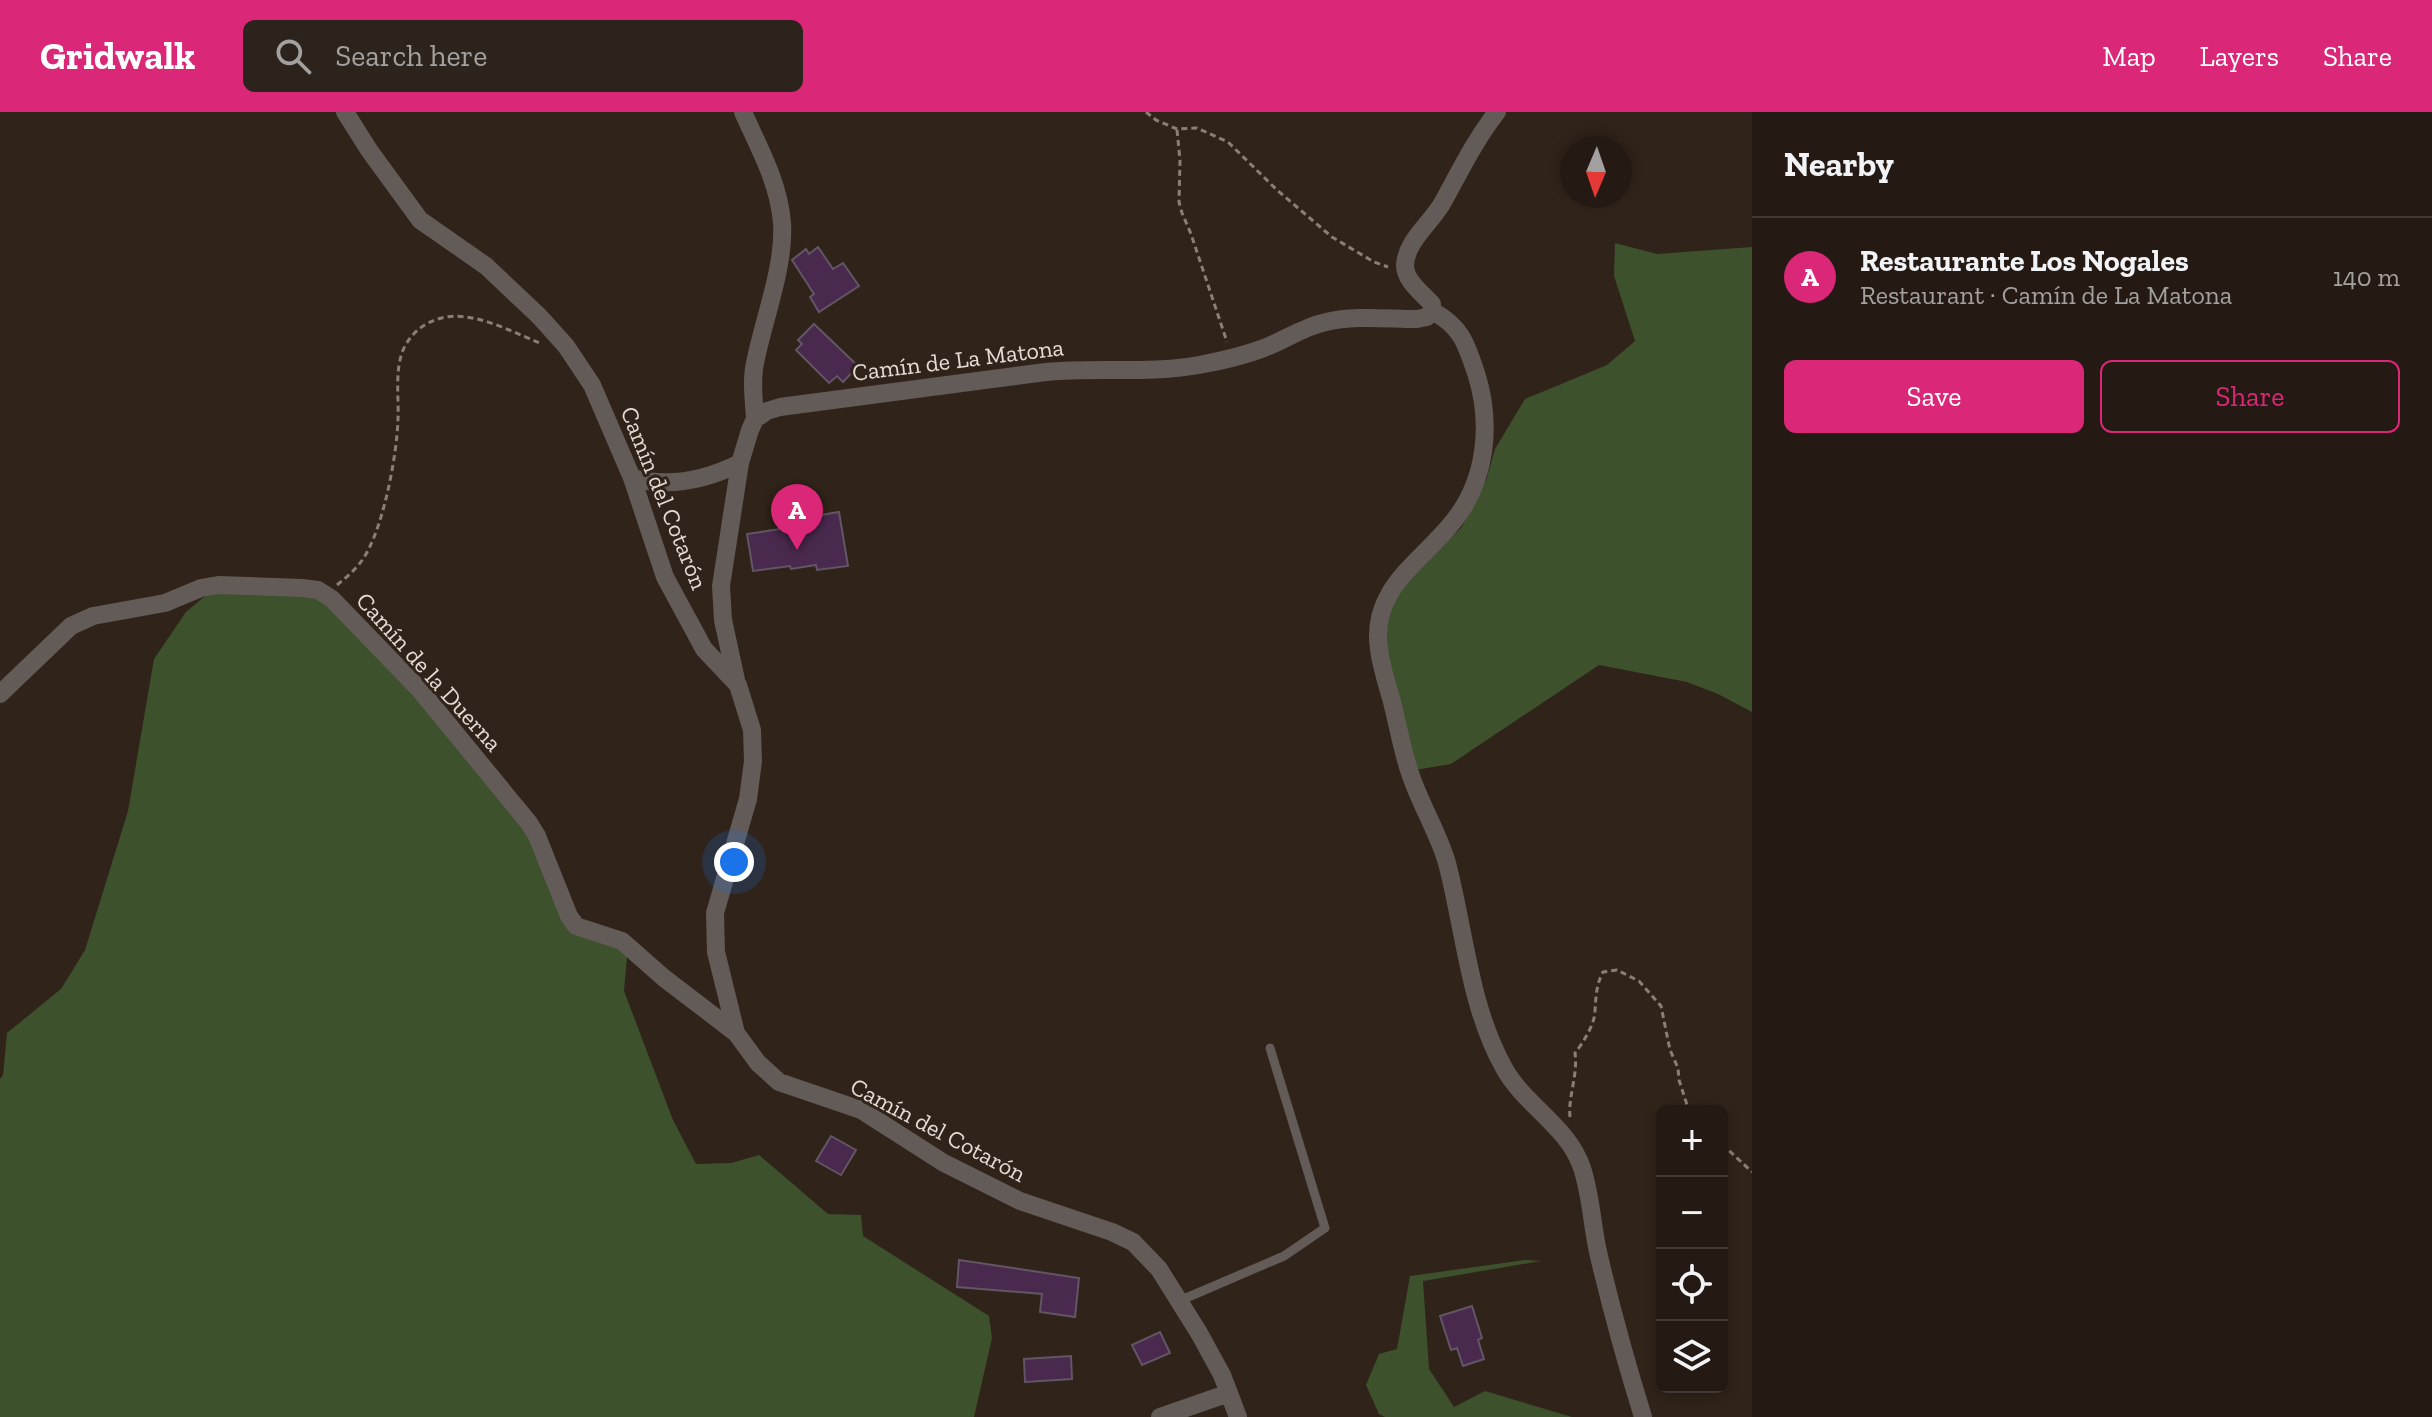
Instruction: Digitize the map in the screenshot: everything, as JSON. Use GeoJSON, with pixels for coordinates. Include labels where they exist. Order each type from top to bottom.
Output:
{"type":"FeatureCollection","features":[{"type":"Feature","properties":{"kind":"street","name":"Camín del Cotarón"},"geometry":{"type":"LineString","coordinates":[[345,112],[420,220],[486,266],[566,346],[592,385],[632,478],[665,577],[704,649],[738,685],[752,730],[753,761],[748,799],[715,913],[716,952],[736,1033],[758,1063],[779,1082],[861,1110],[944,1163],[1020,1201],[1133,1242],[1159,1269],[1179,1301],[1222,1375],[1238,1417]]}},
{"type":"Feature","properties":{"kind":"street"},"geometry":{"type":"LineString","coordinates":[[738,685],[723,620],[721,586],[740,463],[755,419],[754,367],[782,238],[779,202],[770,171],[743,112]]}},
{"type":"Feature","properties":{"kind":"street"},"geometry":{"type":"LineString","coordinates":[[1497,112],[1479,135],[1443,203],[1410,248],[1405,266],[1407,277],[1432,304],[1432,311],[1454,324],[1467,344],[1485,410],[1484,451],[1476,478],[1455,520],[1385,598],[1380,614],[1379,650],[1410,773],[1446,861],[1474,990],[1485,1026],[1512,1081],[1561,1132],[1582,1168],[1598,1250],[1643,1417]]}},
{"type":"Feature","properties":{"kind":"street","name":"Camín de La Matona"},"geometry":{"type":"LineString","coordinates":[[755,419],[780,407],[1031,374],[1075,369],[1151,369],[1196,365],[1267,347],[1302,329],[1328,321],[1417,319],[1427,317],[1432,311]]}},
{"type":"Feature","properties":{"kind":"street"},"geometry":{"type":"LineString","coordinates":[[632,478],[672,483],[695,480],[723,472],[740,463]]}},
{"type":"Feature","properties":{"kind":"street","name":"Camín de la Duerna"},"geometry":{"type":"LineString","coordinates":[[0,694],[71,626],[93,616],[165,603],[201,588],[218,585],[318,590],[332,599],[420,690],[529,823],[576,926],[622,941],[664,978],[736,1033]]}},
{"type":"Feature","properties":{"kind":"street"},"geometry":{"type":"LineString","coordinates":[[1160,1417],[1229,1393]]}},
{"type":"Feature","properties":{"kind":"lane"},"geometry":{"type":"LineString","coordinates":[[1179,1301],[1284,1256],[1325,1228],[1270,1048]]}},
{"type":"Feature","properties":{"kind":"path"},"geometry":{"type":"LineString","coordinates":[[1146,112],[1177,129],[1197,128],[1228,142],[1332,237],[1374,262],[1406,273]]}},
{"type":"Feature","properties":{"kind":"path"},"geometry":{"type":"LineString","coordinates":[[1177,129],[1179,202],[1232,357]]}},
{"type":"Feature","properties":{"kind":"path"},"geometry":{"type":"LineString","coordinates":[[325,595],[356,569],[377,530],[398,426],[399,361],[411,336],[426,322],[464,316],[547,346],[566,346]]}},
{"type":"Feature","properties":{"kind":"path"},"geometry":{"type":"LineString","coordinates":[[1572,1096],[1577,1069],[1575,1053],[1587,1038],[1596,1013],[1596,986],[1603,972],[1617,970],[1639,981],[1661,1006],[1686,1105]]}},
{"type":"Feature","properties":{"kind":"path"},"geometry":{"type":"LineString","coordinates":[[1728,1150],[1752,1172]]}},
{"type":"Feature","properties":{"kind":"green space"},"geometry":{"type":"Polygon","coordinates":[[[1615,243],[1657,254],[1752,247],[1752,712],[1687,682],[1599,665],[1451,764],[1415,770],[1387,649],[1386,615],[1407,580],[1461,528],[1486,481],[1495,449],[1525,399],[1607,365],[1635,341],[1614,276],[1615,243]]]}},
{"type":"Feature","properties":{"kind":"green space"},"geometry":{"type":"Polygon","coordinates":[[[218,585],[332,599],[529,823],[576,926],[572,934],[628,946],[624,991],[673,1120],[696,1164],[731,1163],[759,1155],[828,1214],[861,1215],[863,1236],[989,1316],[992,1338],[974,1417],[0,1417],[0,1079],[7,1033],[61,989],[85,950],[128,811],[154,659],[186,612],[218,585]]]}},
{"type":"Feature","properties":{"kind":"green space"},"geometry":{"type":"Polygon","coordinates":[[[1525,1260],[1541,1261],[1423,1281],[1429,1369],[1454,1407],[1485,1391],[1572,1417],[1385,1417],[1379,1414],[1366,1385],[1379,1354],[1397,1349],[1410,1276],[1525,1260]]]}},
{"type":"Feature","properties":{"kind":"building"},"geometry":{"type":"Polygon","coordinates":[[[818,247],[833,269],[843,263],[859,286],[819,312],[810,297],[814,294],[792,260],[806,249],[809,254],[818,247]]]}},
{"type":"Feature","properties":{"kind":"building"},"geometry":{"type":"Polygon","coordinates":[[[814,324],[858,366],[843,382],[837,376],[829,383],[796,350],[802,344],[798,340],[814,324]]]}},
{"type":"Feature","properties":{"kind":"building"},"geometry":{"type":"Polygon","coordinates":[[[839,512],[848,566],[817,570],[816,565],[791,569],[790,566],[753,571],[747,534],[780,529],[779,522],[839,512]]]}},
{"type":"Feature","properties":{"kind":"building"},"geometry":{"type":"Polygon","coordinates":[[[831,1136],[856,1150],[841,1175],[816,1161],[831,1136]]]}},
{"type":"Feature","properties":{"kind":"building"},"geometry":{"type":"Polygon","coordinates":[[[959,1260],[1079,1278],[1075,1317],[1040,1312],[1042,1294],[957,1287],[959,1260]]]}},
{"type":"Feature","properties":{"kind":"building"},"geometry":{"type":"Polygon","coordinates":[[[1472,1306],[1482,1338],[1478,1340],[1484,1359],[1463,1366],[1457,1348],[1451,1350],[1440,1316],[1472,1306]]]}},
{"type":"Feature","properties":{"kind":"building"},"geometry":{"type":"Polygon","coordinates":[[[1160,1332],[1170,1353],[1142,1365],[1132,1345],[1160,1332]]]}},
{"type":"Feature","properties":{"kind":"building"},"geometry":{"type":"Polygon","coordinates":[[[1071,1356],[1072,1379],[1025,1382],[1024,1359],[1071,1356]]]}},
{"type":"Feature","properties":{"kind":"place","name":"Restaurante Los Nogales"},"geometry":{"type":"Point","coordinates":[797,550]}}]}
